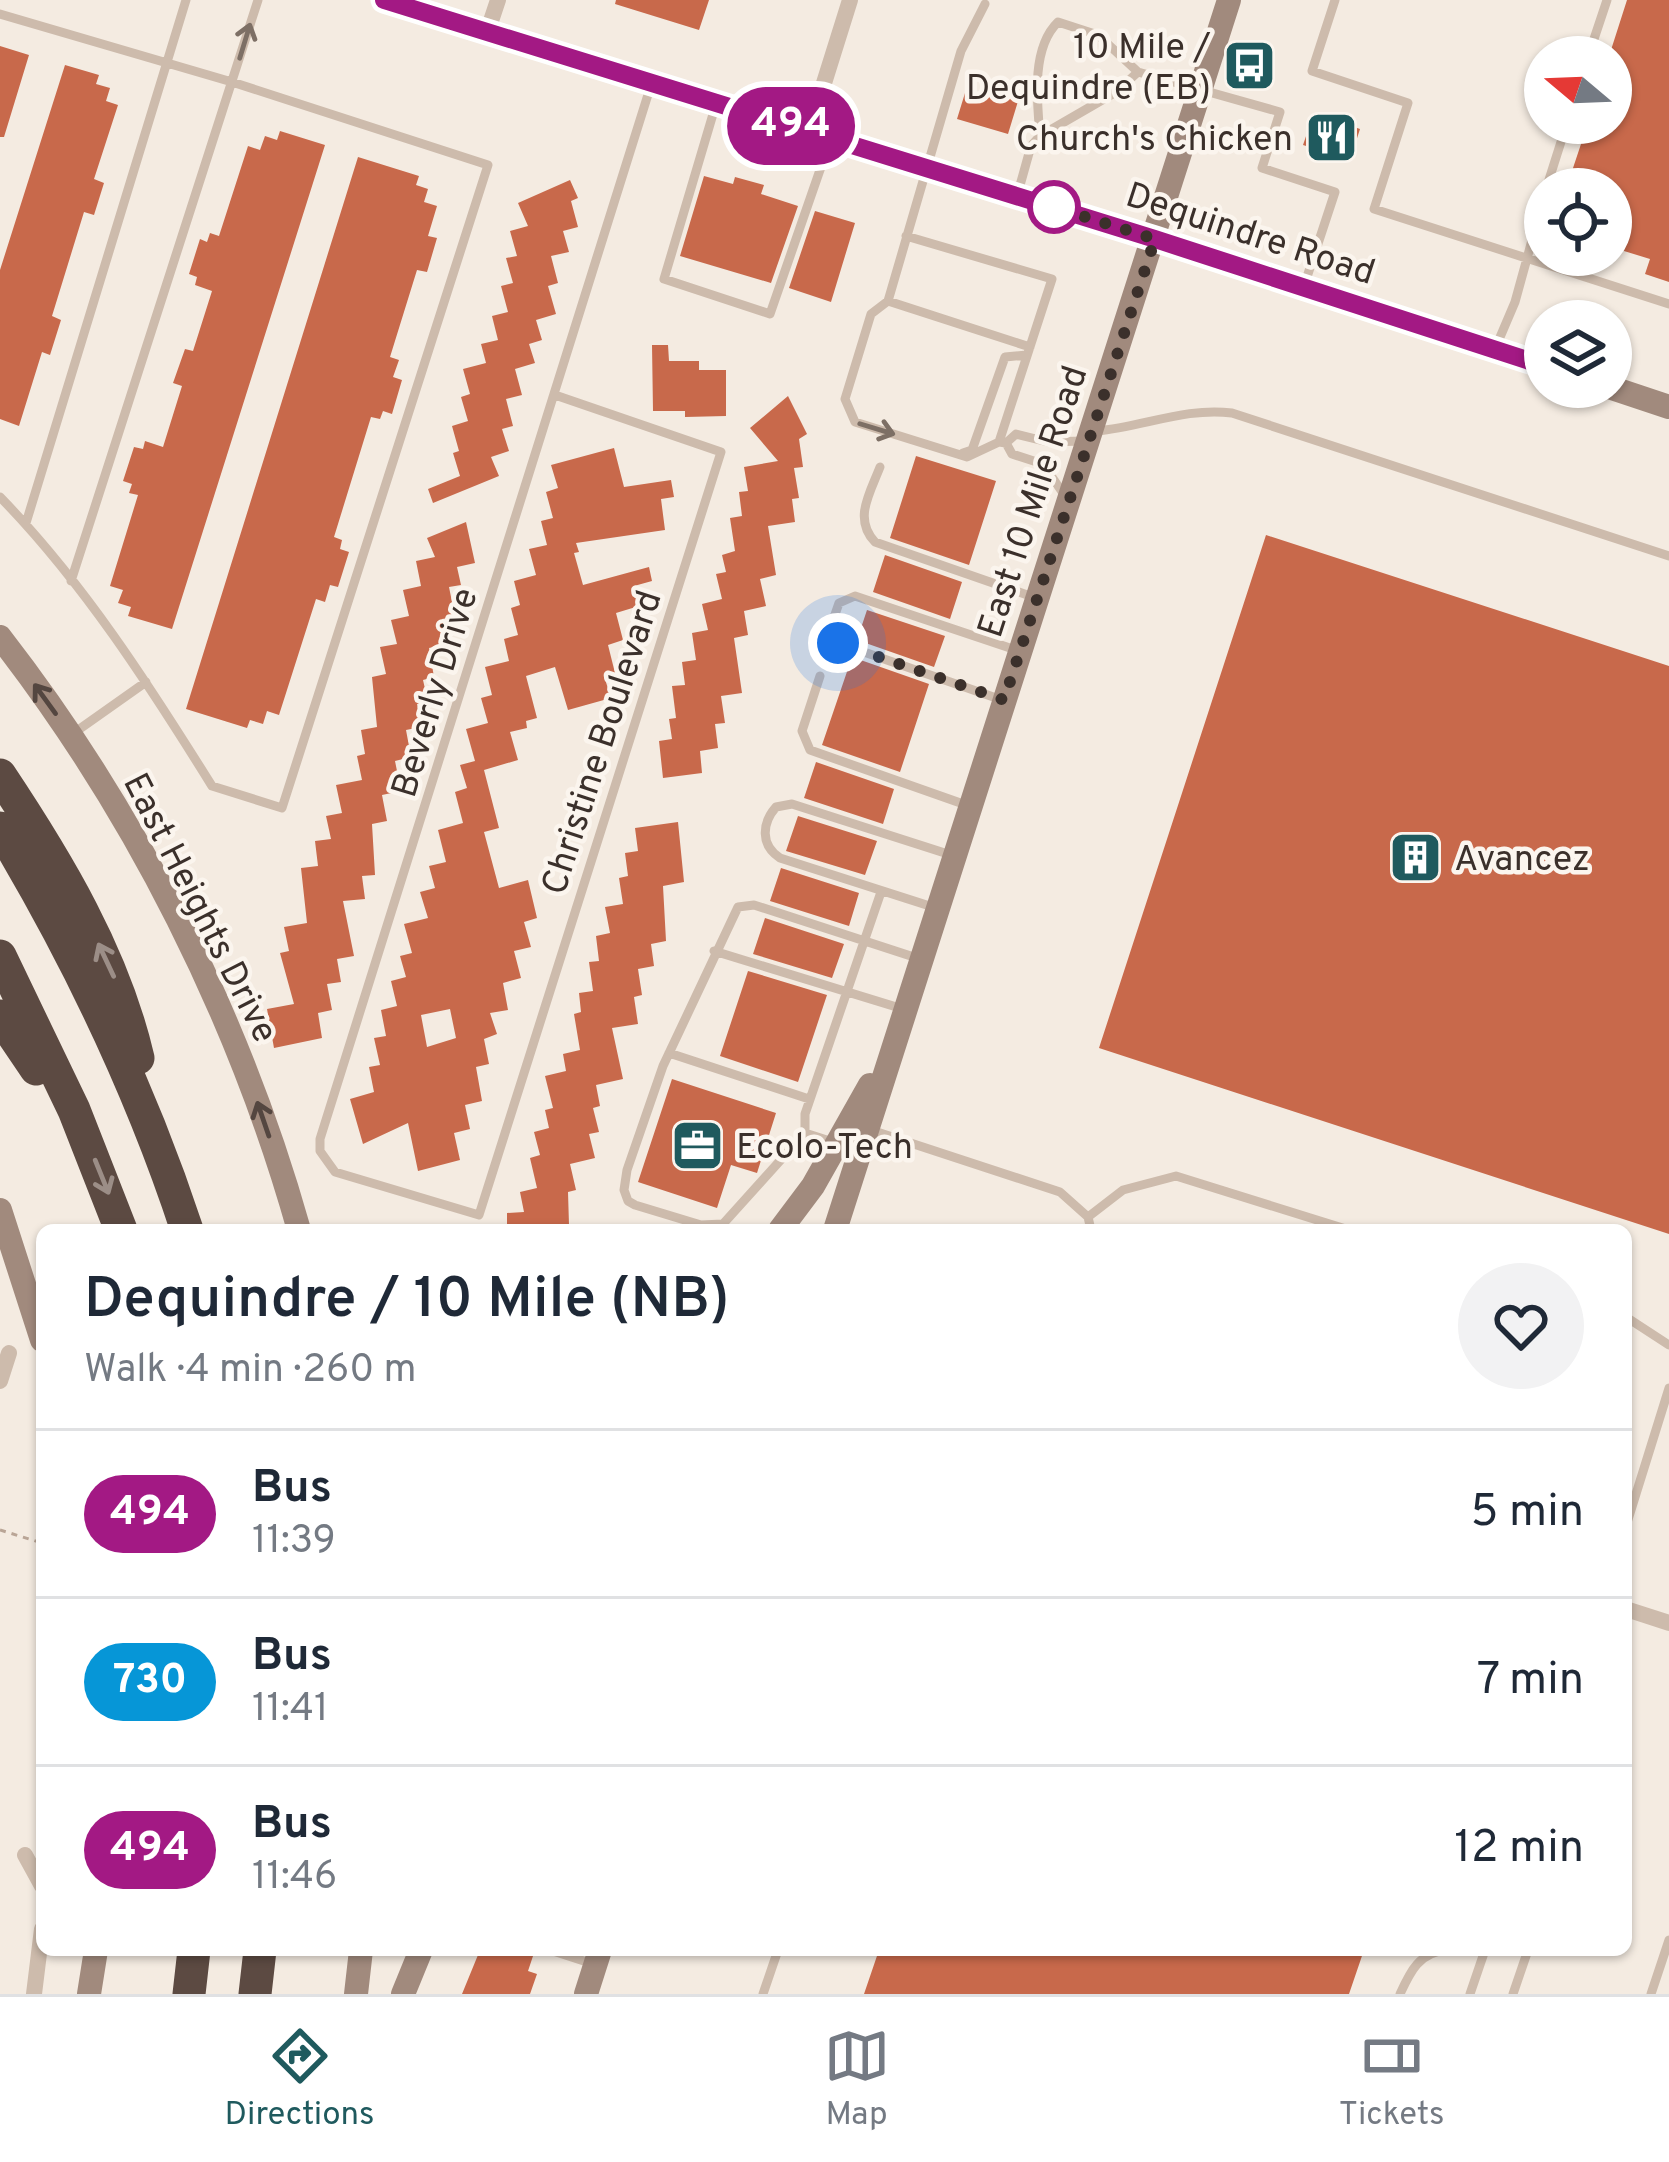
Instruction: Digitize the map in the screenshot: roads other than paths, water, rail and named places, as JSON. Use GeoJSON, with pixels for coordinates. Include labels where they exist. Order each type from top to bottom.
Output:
{"type":"FeatureCollection","features":[{"type":"Feature","properties":{"kind":"highway"},"geometry":{"type":"LineString","coordinates":[[0,775],[63,877],[126,1005],[161,1153]]}},
{"type":"Feature","properties":{"kind":"highway"},"geometry":{"type":"LineString","coordinates":[[0,828],[94,994],[161,1153],[185,1224]]}},
{"type":"Feature","properties":{"kind":"highway"},"geometry":{"type":"LineString","coordinates":[[0,956],[74,1110],[119,1224]]}},
{"type":"Feature","properties":{"kind":"highway"},"geometry":{"type":"LineString","coordinates":[[0,1016],[38,1072],[74,1110]]}},
{"type":"Feature","properties":{"kind":"highway"},"geometry":{"type":"LineString","coordinates":[[189,1994],[193,1956]]}},
{"type":"Feature","properties":{"kind":"highway"},"geometry":{"type":"LineString","coordinates":[[255,1994],[259,1956]]}},
{"type":"Feature","properties":{"kind":"main road","name":"Dequindre Road"},"geometry":{"type":"LineString","coordinates":[[383,0],[1155,239],[1524,359]]}},
{"type":"Feature","properties":{"kind":"main road","name":"East 10 Mile Road"},"geometry":{"type":"LineString","coordinates":[[855,1141],[892,1046],[1229,0]]}},
{"type":"Feature","properties":{"kind":"main road"},"geometry":{"type":"LineString","coordinates":[[1632,395],[1669,407]]}},
{"type":"Feature","properties":{"kind":"main road","name":"East Heights Drive"},"geometry":{"type":"LineString","coordinates":[[0,637],[71,735],[160,887],[263,1116],[296,1224]]}},
{"type":"Feature","properties":{"kind":"main road"},"geometry":{"type":"LineString","coordinates":[[785,1224],[855,1141]]}},
{"type":"Feature","properties":{"kind":"main road"},"geometry":{"type":"LineString","coordinates":[[836,1224],[855,1141]]}},
{"type":"Feature","properties":{"kind":"main road"},"geometry":{"type":"LineString","coordinates":[[0,1210],[36,1321]]}},
{"type":"Feature","properties":{"kind":"main road"},"geometry":{"type":"LineString","coordinates":[[89,1994],[95,1956]]}},
{"type":"Feature","properties":{"kind":"main road"},"geometry":{"type":"LineString","coordinates":[[356,1994],[361,1956]]}},
{"type":"Feature","properties":{"kind":"main road"},"geometry":{"type":"LineString","coordinates":[[403,1994],[419,1956]]}},
{"type":"Feature","properties":{"kind":"main road"},"geometry":{"type":"LineString","coordinates":[[586,1994],[598,1957]]}},
{"type":"Feature","properties":{"kind":"street"},"geometry":{"type":"LineString","coordinates":[[488,30],[498,0]]}},
{"type":"Feature","properties":{"kind":"street"},"geometry":{"type":"LineString","coordinates":[[820,135],[850,0]]}},
{"type":"Feature","properties":{"kind":"street"},"geometry":{"type":"LineString","coordinates":[[0,1381],[9,1353]]}},
{"type":"Feature","properties":{"kind":"street"},"geometry":{"type":"LineString","coordinates":[[1632,1611],[1669,1623]]}},
{"type":"Feature","properties":{"kind":"street"},"geometry":{"type":"LineString","coordinates":[[25,1855],[36,1875]]}},
{"type":"Feature","properties":{"kind":"street"},"geometry":{"type":"LineString","coordinates":[[34,1994],[39,1956]]}},
{"type":"Feature","properties":{"kind":"lane"},"geometry":{"type":"LineString","coordinates":[[26,523],[186,0]]}},
{"type":"Feature","properties":{"kind":"lane"},"geometry":{"type":"LineString","coordinates":[[71,581],[258,0]]}},
{"type":"Feature","properties":{"kind":"lane"},"geometry":{"type":"LineString","coordinates":[[1335,0],[1312,71],[1408,103],[1374,209],[1524,257]]}},
{"type":"Feature","properties":{"kind":"lane"},"geometry":{"type":"LineString","coordinates":[[1595,36],[1607,0]]}},
{"type":"Feature","properties":{"kind":"lane"},"geometry":{"type":"LineString","coordinates":[[985,4],[961,51],[888,301],[871,314],[845,399],[856,422],[967,458],[1016,434],[1048,442],[1133,428],[1195,411],[1232,412],[1669,556]]}},
{"type":"Feature","properties":{"kind":"lane"},"geometry":{"type":"LineString","coordinates":[[0,14],[232,82],[488,165],[282,808],[212,786],[146,682],[26,523],[0,496]]}},
{"type":"Feature","properties":{"kind":"lane"},"geometry":{"type":"LineString","coordinates":[[1040,136],[1036,84],[1046,41],[1058,22],[1098,34],[1138,71],[1280,112],[1262,168],[1335,192],[1304,287]]}},
{"type":"Feature","properties":{"kind":"lane"},"geometry":{"type":"LineString","coordinates":[[1017,196],[1030,146],[1116,92],[1138,71]]}},
{"type":"Feature","properties":{"kind":"lane","name":"Beverly Drive"},"geometry":{"type":"LineString","coordinates":[[479,1215],[335,1172],[320,1150],[320,1139],[652,82]]}},
{"type":"Feature","properties":{"kind":"lane"},"geometry":{"type":"LineString","coordinates":[[716,102],[664,279],[770,314],[820,135]]}},
{"type":"Feature","properties":{"kind":"lane"},"geometry":{"type":"LineString","coordinates":[[905,236],[1052,279],[1002,442]]}},
{"type":"Feature","properties":{"kind":"lane"},"geometry":{"type":"LineString","coordinates":[[941,260],[946,248]]}},
{"type":"Feature","properties":{"kind":"lane"},"geometry":{"type":"LineString","coordinates":[[972,270],[977,257]]}},
{"type":"Feature","properties":{"kind":"lane"},"geometry":{"type":"LineString","coordinates":[[1495,349],[1524,261]]}},
{"type":"Feature","properties":{"kind":"lane"},"geometry":{"type":"LineString","coordinates":[[1000,282],[1006,266]]}},
{"type":"Feature","properties":{"kind":"lane"},"geometry":{"type":"LineString","coordinates":[[1583,276],[1669,304]]}},
{"type":"Feature","properties":{"kind":"lane"},"geometry":{"type":"LineString","coordinates":[[888,301],[1028,351]]}},
{"type":"Feature","properties":{"kind":"lane"},"geometry":{"type":"LineString","coordinates":[[926,313],[930,301]]}},
{"type":"Feature","properties":{"kind":"lane"},"geometry":{"type":"LineString","coordinates":[[957,323],[961,309]]}},
{"type":"Feature","properties":{"kind":"lane"},"geometry":{"type":"LineString","coordinates":[[984,332],[989,316]]}},
{"type":"Feature","properties":{"kind":"lane"},"geometry":{"type":"LineString","coordinates":[[958,454],[972,450],[980,434],[1004,357],[1028,351]]}},
{"type":"Feature","properties":{"kind":"lane","name":"Christine Boulevard"},"geometry":{"type":"LineString","coordinates":[[479,1215],[721,452],[555,395]]}},
{"type":"Feature","properties":{"kind":"lane"},"geometry":{"type":"LineString","coordinates":[[1002,442],[1012,454],[1043,464],[1068,502]]}},
{"type":"Feature","properties":{"kind":"lane"},"geometry":{"type":"LineString","coordinates":[[880,467],[863,512],[866,531],[874,542],[1036,598]]}},
{"type":"Feature","properties":{"kind":"lane"},"geometry":{"type":"LineString","coordinates":[[1004,700],[844,647],[834,639],[831,626],[839,603],[855,596],[1019,651]]}},
{"type":"Feature","properties":{"kind":"lane"},"geometry":{"type":"LineString","coordinates":[[820,676],[802,730],[810,750],[969,806]]}},
{"type":"Feature","properties":{"kind":"lane"},"geometry":{"type":"LineString","coordinates":[[71,735],[146,682]]}},
{"type":"Feature","properties":{"kind":"lane"},"geometry":{"type":"LineString","coordinates":[[936,908],[773,854],[765,841],[771,813],[783,803],[792,803],[953,856]]}},
{"type":"Feature","properties":{"kind":"lane"},"geometry":{"type":"LineString","coordinates":[[724,1224],[805,1133],[809,1100],[881,892]]}},
{"type":"Feature","properties":{"kind":"lane"},"geometry":{"type":"LineString","coordinates":[[698,1224],[628,1201],[624,1190],[669,1053],[732,914],[746,904],[920,958]]}},
{"type":"Feature","properties":{"kind":"lane"},"geometry":{"type":"LineString","coordinates":[[714,951],[903,1009]]}},
{"type":"Feature","properties":{"kind":"lane"},"geometry":{"type":"LineString","coordinates":[[669,1053],[809,1100]]}},
{"type":"Feature","properties":{"kind":"lane"},"geometry":{"type":"LineString","coordinates":[[805,1133],[1060,1192],[1090,1224]]}},
{"type":"Feature","properties":{"kind":"lane"},"geometry":{"type":"LineString","coordinates":[[1088,1217],[1123,1190],[1176,1176],[1329,1224]]}},
{"type":"Feature","properties":{"kind":"lane"},"geometry":{"type":"LineString","coordinates":[[1632,1321],[1669,1346]]}},
{"type":"Feature","properties":{"kind":"lane"},"geometry":{"type":"LineString","coordinates":[[1632,1494],[1669,1388]]}},
{"type":"Feature","properties":{"kind":"lane"},"geometry":{"type":"LineString","coordinates":[[1651,1994],[1669,1940]]}},
{"type":"Feature","properties":{"kind":"lane"},"geometry":{"type":"LineString","coordinates":[[764,1994],[776,1956]]}},
{"type":"Feature","properties":{"kind":"lane"},"geometry":{"type":"LineString","coordinates":[[1400,1994],[1413,1966],[1428,1956]]}},
{"type":"Feature","properties":{"kind":"lane"},"geometry":{"type":"LineString","coordinates":[[1470,1994],[1483,1956]]}},
{"type":"Feature","properties":{"kind":"lane"},"geometry":{"type":"LineString","coordinates":[[1513,1994],[1526,1956]]}},
{"type":"Feature","properties":{"kind":"place","name":"10 Mile / Dequindre (EB)"},"geometry":{"type":"Point","coordinates":[1250,66]}},
{"type":"Feature","properties":{"kind":"place","name":"Church's Chicken"},"geometry":{"type":"Point","coordinates":[1332,137]}},
{"type":"Feature","properties":{"kind":"place","name":"Avancez"},"geometry":{"type":"Point","coordinates":[1415,857]}},
{"type":"Feature","properties":{"kind":"place","name":"Ecolo-Tech"},"geometry":{"type":"Point","coordinates":[697,1145]}}]}
